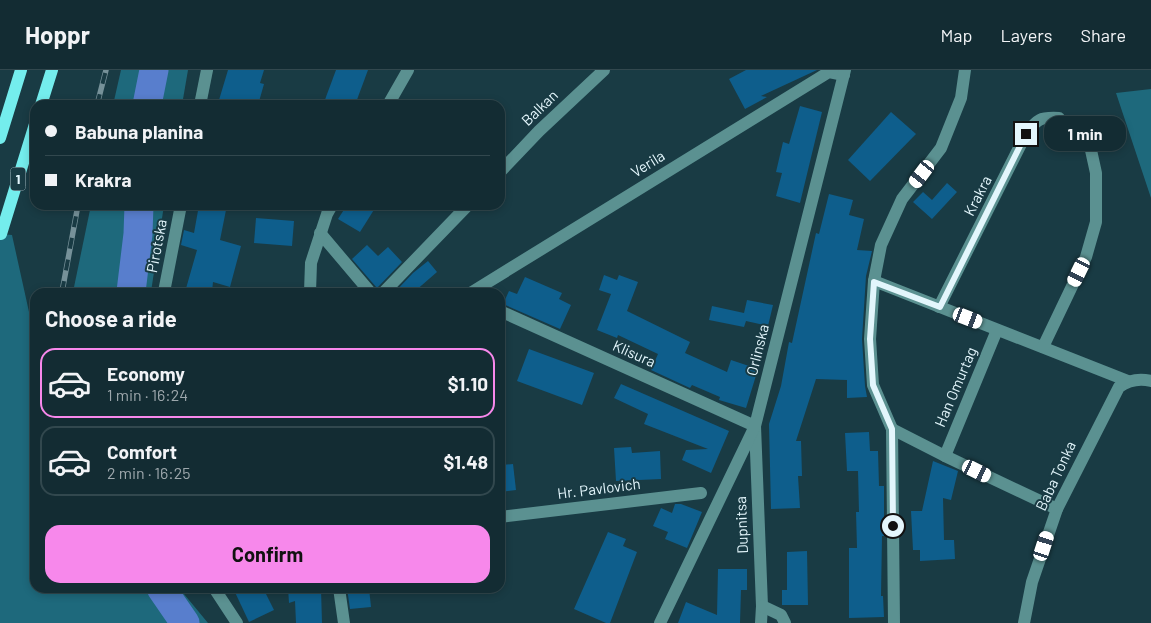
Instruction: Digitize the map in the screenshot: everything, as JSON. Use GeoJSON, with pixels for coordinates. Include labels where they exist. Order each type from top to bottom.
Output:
{"type":"FeatureCollection","features":[{"type":"Feature","properties":{"kind":"main road"},"geometry":{"type":"LineString","coordinates":[[0,138],[21,70]]}},
{"type":"Feature","properties":{"kind":"main road"},"geometry":{"type":"LineString","coordinates":[[43,100],[52,70]]}},
{"type":"Feature","properties":{"kind":"main road","name":"1"},"geometry":{"type":"LineString","coordinates":[[1,234],[30,140]]}},
{"type":"Feature","properties":{"kind":"street"},"geometry":{"type":"LineString","coordinates":[[201,100],[206,70]]}},
{"type":"Feature","properties":{"kind":"street"},"geometry":{"type":"LineString","coordinates":[[391,100],[408,70]]}},
{"type":"Feature","properties":{"kind":"street","name":"Balkan"},"geometry":{"type":"LineString","coordinates":[[505,167],[539,131],[604,70]]}},
{"type":"Feature","properties":{"kind":"street"},"geometry":{"type":"LineString","coordinates":[[894,623],[892,429],[873,385],[870,339],[874,282],[881,244],[902,199],[941,148],[961,98],[965,70]]}},
{"type":"Feature","properties":{"kind":"street","name":"Verila"},"geometry":{"type":"LineString","coordinates":[[478,288],[828,71],[844,72]]}},
{"type":"Feature","properties":{"kind":"street","name":"Orlinska"},"geometry":{"type":"LineString","coordinates":[[660,623],[755,426],[844,72]]}},
{"type":"Feature","properties":{"kind":"street","name":"Krakra"},"geometry":{"type":"LineString","coordinates":[[940,307],[1026,134],[1036,122],[1044,117],[1059,118]]}},
{"type":"Feature","properties":{"kind":"street"},"geometry":{"type":"LineString","coordinates":[[1043,347],[1086,257],[1096,222],[1096,173],[1087,132],[1078,124]]}},
{"type":"Feature","properties":{"kind":"street","name":"Pirotska"},"geometry":{"type":"LineString","coordinates":[[165,288],[180,210]]}},
{"type":"Feature","properties":{"kind":"street"},"geometry":{"type":"LineString","coordinates":[[310,288],[311,263],[320,233],[330,210]]}},
{"type":"Feature","properties":{"kind":"street"},"geometry":{"type":"LineString","coordinates":[[388,288],[463,210]]}},
{"type":"Feature","properties":{"kind":"street"},"geometry":{"type":"LineString","coordinates":[[320,233],[367,288]]}},
{"type":"Feature","properties":{"kind":"street"},"geometry":{"type":"LineString","coordinates":[[874,282],[1128,380],[1143,379],[1151,381]]}},
{"type":"Feature","properties":{"kind":"street","name":"Klisura"},"geometry":{"type":"LineString","coordinates":[[505,313],[755,426]]}},
{"type":"Feature","properties":{"kind":"street","name":"Han Omurtag"},"geometry":{"type":"LineString","coordinates":[[945,456],[997,330]]}},
{"type":"Feature","properties":{"kind":"street","name":"Baba Tonka"},"geometry":{"type":"LineString","coordinates":[[1024,623],[1032,582],[1057,509],[1119,386],[1128,380]]}},
{"type":"Feature","properties":{"kind":"street","name":"Dupnitsa"},"geometry":{"type":"LineString","coordinates":[[755,426],[762,606],[761,623]]}},
{"type":"Feature","properties":{"kind":"street"},"geometry":{"type":"LineString","coordinates":[[892,429],[1057,509]]}},
{"type":"Feature","properties":{"kind":"street","name":"Hr. Pavlovich"},"geometry":{"type":"LineString","coordinates":[[505,516],[701,494]]}},
{"type":"Feature","properties":{"kind":"street"},"geometry":{"type":"LineString","coordinates":[[217,593],[237,623]]}},
{"type":"Feature","properties":{"kind":"street"},"geometry":{"type":"LineString","coordinates":[[340,593],[344,623]]}},
{"type":"Feature","properties":{"kind":"street"},"geometry":{"type":"LineString","coordinates":[[762,606],[781,614],[785,623]]}},
{"type":"Feature","properties":{"kind":"shaded area"},"geometry":{"type":"Polygon","coordinates":[[[121,70],[188,70],[183,100],[114,100],[121,70]]]}},
{"type":"Feature","properties":{"kind":"shaded area"},"geometry":{"type":"Polygon","coordinates":[[[1151,89],[1151,198],[1116,93],[1151,89]]]}},
{"type":"Feature","properties":{"kind":"shaded area"},"geometry":{"type":"Polygon","coordinates":[[[90,210],[163,210],[152,288],[74,288],[90,210]]]}},
{"type":"Feature","properties":{"kind":"shaded area"},"geometry":{"type":"Polygon","coordinates":[[[0,232],[1,234],[12,235],[30,316],[30,593],[183,593],[208,623],[0,623],[0,232]]]}},
{"type":"Feature","properties":{"kind":"building"},"geometry":{"type":"Polygon","coordinates":[[[228,70],[264,70],[260,83],[264,84],[259,100],[219,100],[228,70]]]}},
{"type":"Feature","properties":{"kind":"building"},"geometry":{"type":"Polygon","coordinates":[[[336,70],[368,70],[357,100],[325,100],[336,70]]]}},
{"type":"Feature","properties":{"kind":"building"},"geometry":{"type":"Polygon","coordinates":[[[746,70],[817,70],[761,96],[767,97],[745,109],[729,79],[746,70]]]}},
{"type":"Feature","properties":{"kind":"building"},"geometry":{"type":"Polygon","coordinates":[[[800,106],[822,112],[800,203],[776,196],[782,173],[776,172],[783,142],[789,144],[800,106]]]}},
{"type":"Feature","properties":{"kind":"building"},"geometry":{"type":"Polygon","coordinates":[[[891,112],[916,134],[870,181],[848,160],[891,112]]]}},
{"type":"Feature","properties":{"kind":"building"},"geometry":{"type":"Polygon","coordinates":[[[947,183],[957,192],[932,219],[913,202],[923,192],[932,200],[947,183]]]}},
{"type":"Feature","properties":{"kind":"building"},"geometry":{"type":"Polygon","coordinates":[[[829,194],[853,200],[849,215],[864,219],[857,250],[872,251],[866,276],[862,339],[867,397],[847,398],[847,380],[816,379],[796,441],[801,441],[802,476],[798,476],[800,508],[771,509],[769,424],[781,386],[789,342],[792,343],[816,233],[819,234],[829,194]]]}},
{"type":"Feature","properties":{"kind":"building"},"geometry":{"type":"Polygon","coordinates":[[[198,210],[226,210],[220,240],[241,246],[230,287],[213,282],[212,288],[186,288],[197,250],[181,245],[184,230],[194,233],[198,210]]]}},
{"type":"Feature","properties":{"kind":"building"},"geometry":{"type":"Polygon","coordinates":[[[344,210],[374,210],[360,232],[338,219],[344,210]]]}},
{"type":"Feature","properties":{"kind":"building"},"geometry":{"type":"Polygon","coordinates":[[[256,218],[294,221],[292,246],[254,243],[256,218]]]}},
{"type":"Feature","properties":{"kind":"building"},"geometry":{"type":"Polygon","coordinates":[[[367,245],[378,256],[388,247],[402,262],[377,288],[352,259],[367,245]]]}},
{"type":"Feature","properties":{"kind":"building"},"geometry":{"type":"Polygon","coordinates":[[[428,261],[437,272],[419,288],[399,288],[428,261]]]}},
{"type":"Feature","properties":{"kind":"building"},"geometry":{"type":"Polygon","coordinates":[[[604,275],[617,280],[619,275],[638,282],[627,311],[690,342],[685,353],[727,372],[731,360],[758,369],[746,408],[719,400],[720,397],[692,385],[690,388],[651,370],[658,354],[618,335],[617,338],[597,330],[611,294],[599,290],[604,275]]]}},
{"type":"Feature","properties":{"kind":"building"},"geometry":{"type":"Polygon","coordinates":[[[525,277],[562,293],[559,299],[571,305],[560,329],[505,305],[509,291],[517,294],[525,277]]]}},
{"type":"Feature","properties":{"kind":"building"},"geometry":{"type":"Polygon","coordinates":[[[747,300],[773,305],[768,326],[746,321],[744,327],[709,320],[712,306],[744,313],[747,300]]]}},
{"type":"Feature","properties":{"kind":"building"},"geometry":{"type":"Polygon","coordinates":[[[529,349],[594,373],[582,405],[517,381],[529,349]]]}},
{"type":"Feature","properties":{"kind":"building"},"geometry":{"type":"Polygon","coordinates":[[[621,384],[729,431],[711,473],[682,460],[686,450],[708,449],[644,424],[648,414],[614,398],[621,384]]]}},
{"type":"Feature","properties":{"kind":"building"},"geometry":{"type":"Polygon","coordinates":[[[869,432],[870,451],[878,451],[879,486],[884,486],[881,596],[883,596],[884,617],[849,618],[849,548],[857,548],[856,512],[859,512],[858,471],[847,471],[845,433],[869,432]]]}},
{"type":"Feature","properties":{"kind":"building"},"geometry":{"type":"Polygon","coordinates":[[[631,447],[632,453],[660,451],[661,479],[616,481],[614,448],[631,447]]]}},
{"type":"Feature","properties":{"kind":"building"},"geometry":{"type":"Polygon","coordinates":[[[933,461],[958,471],[951,500],[943,498],[944,540],[954,540],[955,559],[920,561],[920,550],[913,550],[911,511],[922,511],[933,461]]]}},
{"type":"Feature","properties":{"kind":"building"},"geometry":{"type":"Polygon","coordinates":[[[513,464],[516,490],[505,491],[505,465],[513,464]]]}},
{"type":"Feature","properties":{"kind":"building"},"geometry":{"type":"Polygon","coordinates":[[[675,504],[681,504],[702,512],[687,548],[665,539],[668,532],[653,526],[661,508],[672,513],[675,504]]]}},
{"type":"Feature","properties":{"kind":"building"},"geometry":{"type":"Polygon","coordinates":[[[608,532],[626,539],[623,546],[637,552],[610,623],[606,623],[574,609],[608,532]]]}},
{"type":"Feature","properties":{"kind":"building"},"geometry":{"type":"Polygon","coordinates":[[[807,551],[808,605],[782,605],[782,590],[787,590],[787,552],[807,551]]]}},
{"type":"Feature","properties":{"kind":"building"},"geometry":{"type":"Polygon","coordinates":[[[718,569],[747,569],[747,590],[741,590],[740,623],[678,623],[686,602],[717,615],[718,569]]]}},
{"type":"Feature","properties":{"kind":"building"},"geometry":{"type":"Polygon","coordinates":[[[235,593],[266,593],[274,610],[249,622],[235,593]]]}},
{"type":"Feature","properties":{"kind":"building"},"geometry":{"type":"Polygon","coordinates":[[[288,593],[321,593],[322,623],[296,623],[295,601],[289,603],[288,593]]]}},
{"type":"Feature","properties":{"kind":"building"},"geometry":{"type":"Polygon","coordinates":[[[348,593],[370,593],[371,607],[350,609],[348,593]]]}},
{"type":"Feature","properties":{"kind":"waterway"},"geometry":{"type":"LineString","coordinates":[[148,100],[154,70]]}},
{"type":"Feature","properties":{"kind":"waterway"},"geometry":{"type":"LineString","coordinates":[[131,288],[139,210]]}},
{"type":"Feature","properties":{"kind":"waterway"},"geometry":{"type":"LineString","coordinates":[[164,593],[185,623]]}},
{"type":"Feature","properties":{"kind":"railway"},"geometry":{"type":"LineString","coordinates":[[98,100],[106,70]]}},
{"type":"Feature","properties":{"kind":"railway"},"geometry":{"type":"LineString","coordinates":[[63,288],[77,210]]}},
{"type":"Feature","properties":{"kind":"route"},"geometry":{"type":"LineString","coordinates":[[893,526],[892,429],[873,385],[870,339],[874,282],[940,307],[1026,134]]}}]}
